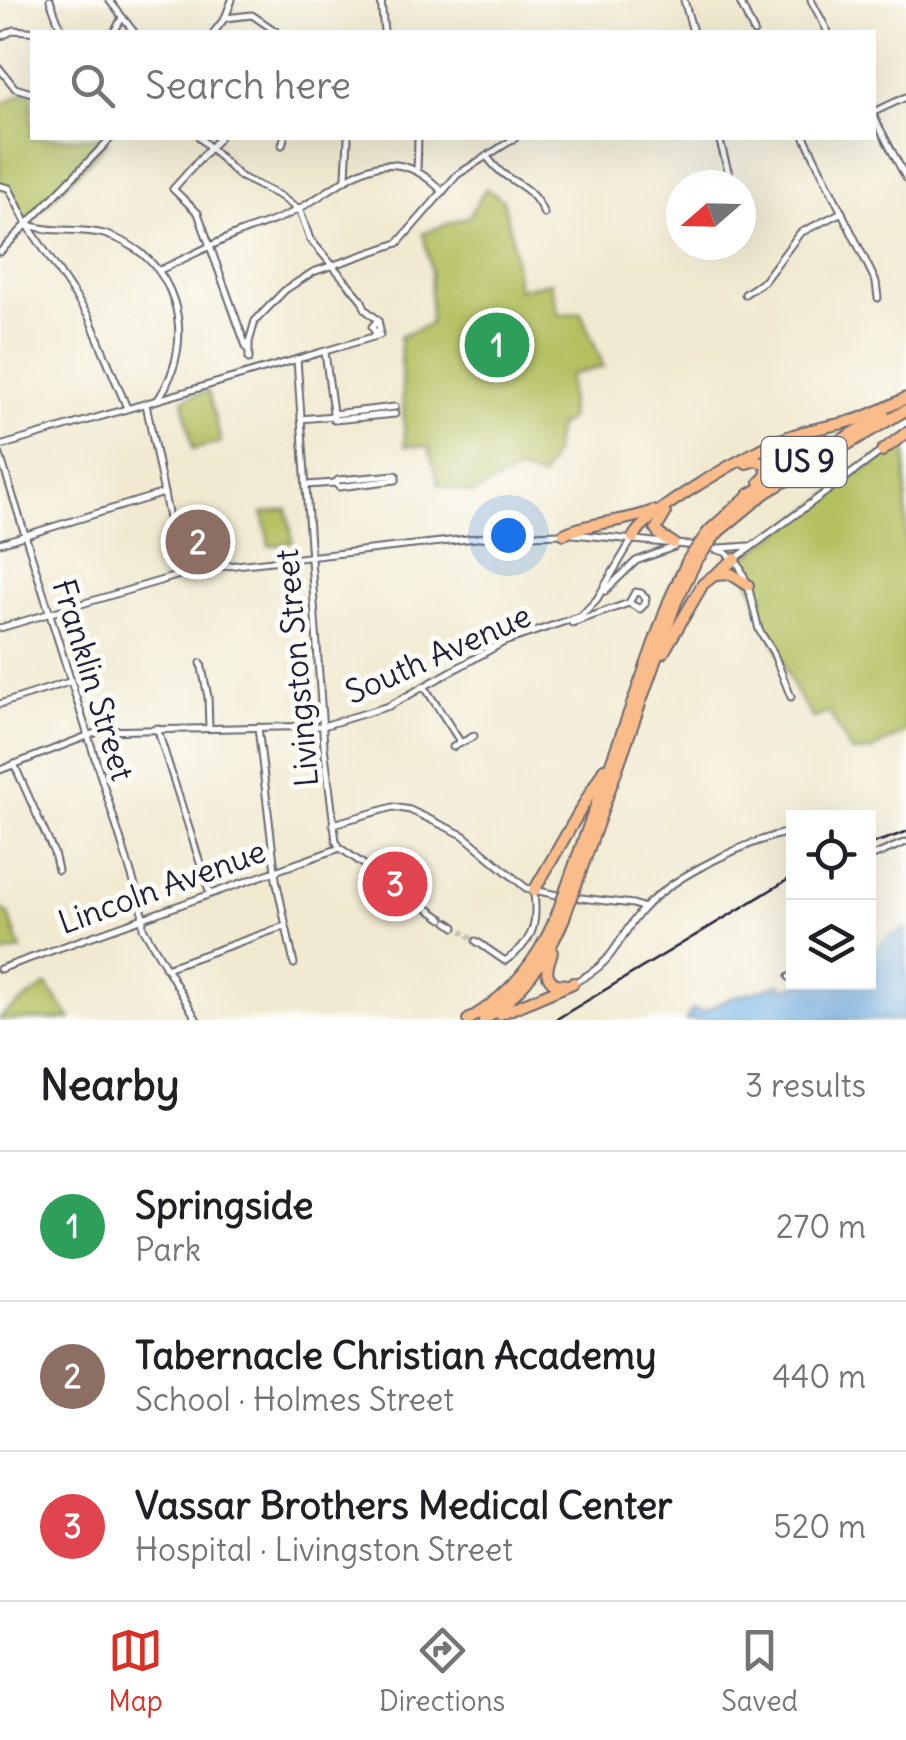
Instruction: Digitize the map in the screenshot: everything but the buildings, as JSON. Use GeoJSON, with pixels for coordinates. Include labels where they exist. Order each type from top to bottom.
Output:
{"type":"FeatureCollection","features":[{"type":"Feature","properties":{"kind":"highway"},"geometry":{"type":"LineString","coordinates":[[633,538],[648,520],[676,500],[777,441],[858,419],[906,400]]}},
{"type":"Feature","properties":{"kind":"highway","name":"US 9"},"geometry":{"type":"LineString","coordinates":[[574,879],[669,601],[692,561],[724,515],[758,489],[906,400]]}},
{"type":"Feature","properties":{"kind":"highway","name":"US 9"},"geometry":{"type":"LineString","coordinates":[[714,531],[765,493],[906,410]]}},
{"type":"Feature","properties":{"kind":"highway"},"geometry":{"type":"LineString","coordinates":[[882,451],[906,433]]}},
{"type":"Feature","properties":{"kind":"highway"},"geometry":{"type":"LineString","coordinates":[[633,538],[749,462],[761,460],[767,467],[766,477],[724,515]]}},
{"type":"Feature","properties":{"kind":"highway"},"geometry":{"type":"LineString","coordinates":[[564,534],[632,518],[676,500]]}},
{"type":"Feature","properties":{"kind":"highway"},"geometry":{"type":"LineString","coordinates":[[665,514],[656,529],[673,542]]}},
{"type":"Feature","properties":{"kind":"highway"},"geometry":{"type":"LineString","coordinates":[[648,680],[701,587],[736,560]]}},
{"type":"Feature","properties":{"kind":"highway","name":"US 9"},"geometry":{"type":"LineString","coordinates":[[486,1020],[528,979],[548,952],[692,561]]}},
{"type":"Feature","properties":{"kind":"highway"},"geometry":{"type":"LineString","coordinates":[[710,577],[728,574],[748,585]]}},
{"type":"Feature","properties":{"kind":"highway"},"geometry":{"type":"LineString","coordinates":[[534,891],[617,747]]}},
{"type":"Feature","properties":{"kind":"highway"},"geometry":{"type":"LineString","coordinates":[[560,918],[547,972],[556,984],[573,983]]}},
{"type":"Feature","properties":{"kind":"highway","name":"US 9"},"geometry":{"type":"LineString","coordinates":[[468,1020],[520,978],[560,918]]}},
{"type":"Feature","properties":{"kind":"highway"},"geometry":{"type":"LineString","coordinates":[[486,1020],[573,983]]}},
{"type":"Feature","properties":{"kind":"street"},"geometry":{"type":"LineString","coordinates":[[50,0],[61,30]]}},
{"type":"Feature","properties":{"kind":"street"},"geometry":{"type":"LineString","coordinates":[[109,0],[132,30]]}},
{"type":"Feature","properties":{"kind":"street"},"geometry":{"type":"LineString","coordinates":[[216,30],[232,0]]}},
{"type":"Feature","properties":{"kind":"street"},"geometry":{"type":"LineString","coordinates":[[381,0],[384,30]]}},
{"type":"Feature","properties":{"kind":"street"},"geometry":{"type":"LineString","coordinates":[[684,0],[692,30]]}},
{"type":"Feature","properties":{"kind":"street"},"geometry":{"type":"LineString","coordinates":[[739,0],[753,30]]}},
{"type":"Feature","properties":{"kind":"street"},"geometry":{"type":"LineString","coordinates":[[811,0],[826,30]]}},
{"type":"Feature","properties":{"kind":"street"},"geometry":{"type":"LineString","coordinates":[[225,18],[252,15],[274,30]]}},
{"type":"Feature","properties":{"kind":"street"},"geometry":{"type":"LineString","coordinates":[[115,30],[122,17]]}},
{"type":"Feature","properties":{"kind":"street"},"geometry":{"type":"LineString","coordinates":[[0,37],[22,29],[30,30]]}},
{"type":"Feature","properties":{"kind":"street"},"geometry":{"type":"LineString","coordinates":[[0,69],[15,88],[30,92]]}},
{"type":"Feature","properties":{"kind":"street"},"geometry":{"type":"LineString","coordinates":[[876,114],[906,97]]}},
{"type":"Feature","properties":{"kind":"street"},"geometry":{"type":"LineString","coordinates":[[876,119],[906,178]]}},
{"type":"Feature","properties":{"kind":"street"},"geometry":{"type":"LineString","coordinates":[[0,252],[107,140]]}},
{"type":"Feature","properties":{"kind":"street"},"geometry":{"type":"LineString","coordinates":[[202,140],[240,176],[298,210],[310,240],[378,320]]}},
{"type":"Feature","properties":{"kind":"street"},"geometry":{"type":"LineString","coordinates":[[217,140],[173,188],[198,213],[254,371]]}},
{"type":"Feature","properties":{"kind":"street"},"geometry":{"type":"LineString","coordinates":[[346,177],[348,140]]}},
{"type":"Feature","properties":{"kind":"street"},"geometry":{"type":"LineString","coordinates":[[417,170],[418,140]]}},
{"type":"Feature","properties":{"kind":"street"},"geometry":{"type":"LineString","coordinates":[[250,359],[251,329],[262,311],[300,280],[398,243],[460,172],[512,140]]}},
{"type":"Feature","properties":{"kind":"street"},"geometry":{"type":"LineString","coordinates":[[721,140],[728,170]]}},
{"type":"Feature","properties":{"kind":"street"},"geometry":{"type":"LineString","coordinates":[[807,140],[876,282],[878,298]]}},
{"type":"Feature","properties":{"kind":"street"},"geometry":{"type":"LineString","coordinates":[[488,158],[514,183],[532,192],[544,214]]}},
{"type":"Feature","properties":{"kind":"street"},"geometry":{"type":"LineString","coordinates":[[160,270],[298,210],[346,177],[388,165],[417,170],[443,192]]}},
{"type":"Feature","properties":{"kind":"street"},"geometry":{"type":"LineString","coordinates":[[0,186],[9,188],[27,224],[89,318],[128,408]]}},
{"type":"Feature","properties":{"kind":"street"},"geometry":{"type":"LineString","coordinates":[[745,294],[764,281],[800,233],[842,212]]}},
{"type":"Feature","properties":{"kind":"street"},"geometry":{"type":"LineString","coordinates":[[27,224],[39,230],[92,232],[112,237],[131,246],[160,270],[176,307],[180,344],[170,378],[157,400]]}},
{"type":"Feature","properties":{"kind":"street"},"geometry":{"type":"LineString","coordinates":[[0,446],[380,335]]}},
{"type":"Feature","properties":{"kind":"street"},"geometry":{"type":"LineString","coordinates":[[325,352],[333,417]]}},
{"type":"Feature","properties":{"kind":"street","name":"Livingston Street"},"geometry":{"type":"LineString","coordinates":[[297,359],[323,726],[333,824],[340,848]]}},
{"type":"Feature","properties":{"kind":"street"},"geometry":{"type":"LineString","coordinates":[[146,404],[180,573]]}},
{"type":"Feature","properties":{"kind":"street"},"geometry":{"type":"LineString","coordinates":[[301,419],[395,411]]}},
{"type":"Feature","properties":{"kind":"street"},"geometry":{"type":"LineString","coordinates":[[736,560],[882,451]]}},
{"type":"Feature","properties":{"kind":"street","name":"Franklin Street"},"geometry":{"type":"LineString","coordinates":[[0,455],[142,908],[143,928],[197,1020]]}},
{"type":"Feature","properties":{"kind":"street"},"geometry":{"type":"LineString","coordinates":[[306,484],[339,487],[396,480],[396,475],[338,480],[335,484]]}},
{"type":"Feature","properties":{"kind":"street"},"geometry":{"type":"LineString","coordinates":[[0,543],[164,493]]}},
{"type":"Feature","properties":{"kind":"street"},"geometry":{"type":"LineString","coordinates":[[0,628],[180,573],[311,555],[494,536],[564,534],[741,548],[756,542]]}},
{"type":"Feature","properties":{"kind":"street","name":"South Avenue"},"geometry":{"type":"LineString","coordinates":[[0,770],[86,734],[111,729],[323,726],[389,706],[504,642],[581,616],[593,604],[633,538]]}},
{"type":"Feature","properties":{"kind":"street"},"geometry":{"type":"LineString","coordinates":[[593,604],[636,560],[660,550],[690,545]]}},
{"type":"Feature","properties":{"kind":"street"},"geometry":{"type":"LineString","coordinates":[[709,547],[736,560],[748,585],[759,630],[792,697]]}},
{"type":"Feature","properties":{"kind":"street"},"geometry":{"type":"LineString","coordinates":[[564,623],[629,603]]}},
{"type":"Feature","properties":{"kind":"street"},"geometry":{"type":"LineString","coordinates":[[201,663],[209,728]]}},
{"type":"Feature","properties":{"kind":"street"},"geometry":{"type":"LineString","coordinates":[[0,704],[70,682]]}},
{"type":"Feature","properties":{"kind":"street"},"geometry":{"type":"LineString","coordinates":[[424,686],[460,743]]}},
{"type":"Feature","properties":{"kind":"street"},"geometry":{"type":"LineString","coordinates":[[258,727],[276,870],[294,964]]}},
{"type":"Feature","properties":{"kind":"street"},"geometry":{"type":"LineString","coordinates":[[157,728],[210,894]]}},
{"type":"Feature","properties":{"kind":"street"},"geometry":{"type":"LineString","coordinates":[[453,747],[474,736]]}},
{"type":"Feature","properties":{"kind":"street"},"geometry":{"type":"LineString","coordinates":[[14,764],[58,870]]}},
{"type":"Feature","properties":{"kind":"street"},"geometry":{"type":"LineString","coordinates":[[333,824],[393,807],[410,810],[463,834],[512,878],[534,891],[644,908]]}},
{"type":"Feature","properties":{"kind":"street"},"geometry":{"type":"LineString","coordinates":[[573,983],[610,958],[644,908],[663,892],[749,842],[786,833]]}},
{"type":"Feature","properties":{"kind":"street"},"geometry":{"type":"LineString","coordinates":[[876,855],[906,842]]}},
{"type":"Feature","properties":{"kind":"street"},"geometry":{"type":"LineString","coordinates":[[340,848],[455,927]]}},
{"type":"Feature","properties":{"kind":"street","name":"Lincoln Avenue"},"geometry":{"type":"LineString","coordinates":[[0,969],[340,848]]}},
{"type":"Feature","properties":{"kind":"street"},"geometry":{"type":"LineString","coordinates":[[476,941],[505,962],[520,952],[534,932],[534,891]]}},
{"type":"Feature","properties":{"kind":"street"},"geometry":{"type":"LineString","coordinates":[[166,968],[285,926]]}},
{"type":"Feature","properties":{"kind":"green space"},"geometry":{"type":"Polygon","coordinates":[[[30,93],[30,140],[108,141],[27,224],[9,188],[0,187],[0,105],[30,93]]]}},
{"type":"Feature","properties":{"kind":"green space"},"geometry":{"type":"Polygon","coordinates":[[[486,188],[503,200],[518,289],[551,282],[559,315],[581,312],[604,367],[569,375],[570,418],[557,428],[554,452],[542,478],[518,471],[473,494],[439,485],[428,446],[405,446],[400,337],[430,324],[431,269],[423,233],[469,216],[486,188]]]}},
{"type":"Feature","properties":{"kind":"green space"},"geometry":{"type":"Polygon","coordinates":[[[208,391],[221,442],[193,450],[183,399],[208,391]]]}},
{"type":"Feature","properties":{"kind":"green space"},"geometry":{"type":"Polygon","coordinates":[[[906,439],[906,732],[870,751],[851,752],[829,712],[813,719],[795,691],[741,560],[906,439]]]}},
{"type":"Feature","properties":{"kind":"green space"},"geometry":{"type":"Polygon","coordinates":[[[287,509],[293,542],[269,546],[263,513],[287,509]]]}},
{"type":"Feature","properties":{"kind":"green space"},"geometry":{"type":"Polygon","coordinates":[[[0,908],[9,914],[21,950],[0,954],[0,908]]]}},
{"type":"Feature","properties":{"kind":"green space"},"geometry":{"type":"Polygon","coordinates":[[[47,985],[71,1019],[0,1020],[0,1017],[47,985]]]}},
{"type":"Feature","properties":{"kind":"water"},"geometry":{"type":"Polygon","coordinates":[[[906,929],[906,1020],[686,1020],[693,1009],[702,1012],[731,998],[781,984],[786,990],[876,990],[876,947],[906,929]]]}},
{"type":"Feature","properties":{"kind":"tunnel"},"geometry":{"type":"LineString","coordinates":[[455,927],[476,941]]}},
{"type":"Feature","properties":{"kind":"railway"},"geometry":{"type":"LineString","coordinates":[[876,842],[906,832]]}},
{"type":"Feature","properties":{"kind":"railway"},"geometry":{"type":"LineString","coordinates":[[555,1020],[786,881]]}},
{"type":"Feature","properties":{"kind":"place","name":"Springside"},"geometry":{"type":"Point","coordinates":[497,345]}},
{"type":"Feature","properties":{"kind":"place","name":"Tabernacle Christian Academy"},"geometry":{"type":"Point","coordinates":[198,542]}},
{"type":"Feature","properties":{"kind":"place","name":"Vassar Brothers Medical Center"},"geometry":{"type":"Point","coordinates":[395,884]}}]}
